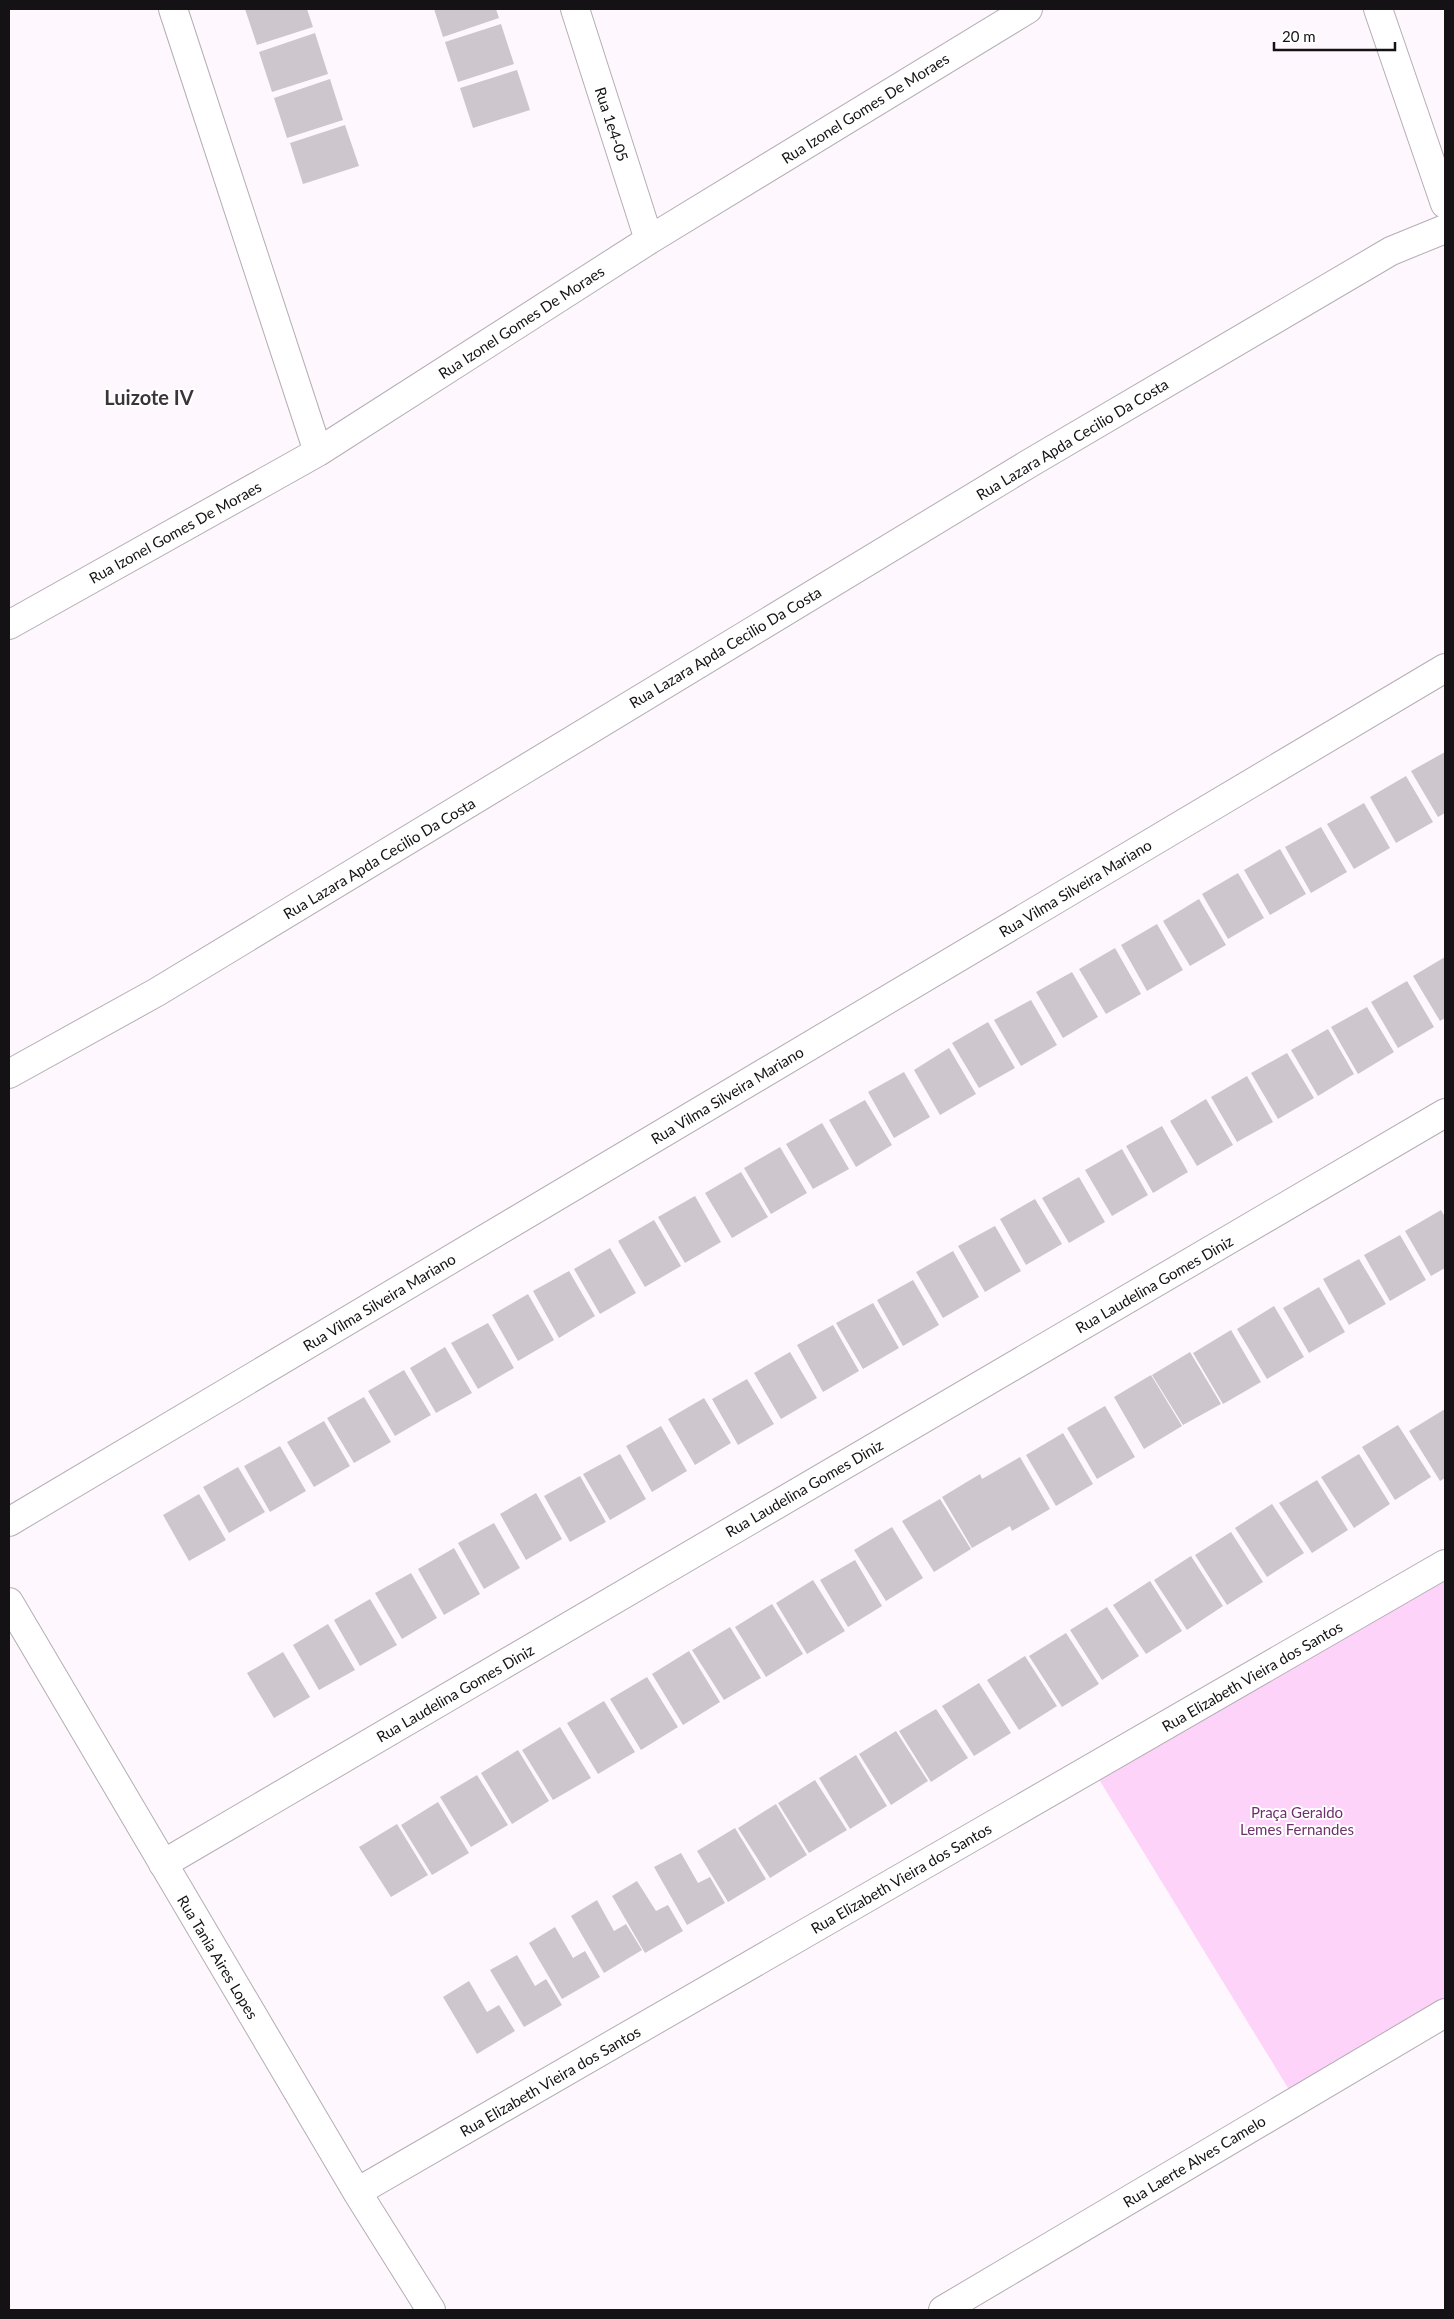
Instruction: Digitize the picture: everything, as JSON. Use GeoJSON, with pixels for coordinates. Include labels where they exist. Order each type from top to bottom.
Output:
{"type":"FeatureCollection","features":[{"type":"Feature","properties":{"kind":"street"},"geometry":{"type":"LineString","coordinates":[[173,9],[318,452]]}},
{"type":"Feature","properties":{"kind":"street","name":"Rua 1e4-05"},"geometry":{"type":"LineString","coordinates":[[575,9],[649,240]]}},
{"type":"Feature","properties":{"kind":"street"},"geometry":{"type":"LineString","coordinates":[[1378,9],[1445,204]]}},
{"type":"Feature","properties":{"kind":"street","name":"Rua Izonel Gomes De Moraes"},"geometry":{"type":"LineString","coordinates":[[9,625],[318,452],[649,240],[1012,13]]}},
{"type":"Feature","properties":{"kind":"street","name":"Rua Lazara Apda Cecilio Da Costa"},"geometry":{"type":"LineString","coordinates":[[9,1074],[157,992],[1048,453],[1391,251],[1445,229]]}},
{"type":"Feature","properties":{"kind":"street","name":"Rua Vilma Silveira Mariano"},"geometry":{"type":"LineString","coordinates":[[9,1522],[1445,668]]}},
{"type":"Feature","properties":{"kind":"street","name":"Rua Laudelina Gomes Diniz"},"geometry":{"type":"LineString","coordinates":[[163,1864],[1445,1113]]}},
{"type":"Feature","properties":{"kind":"street","name":"Rua Elizabeth Vieira dos Santos"},"geometry":{"type":"LineString","coordinates":[[357,2192],[1445,1564]]}},
{"type":"Feature","properties":{"kind":"street","name":"Rua Tania Aires Lopes"},"geometry":{"type":"LineString","coordinates":[[9,1602],[357,2192],[431,2310]]}},
{"type":"Feature","properties":{"kind":"street","name":"Rua Laerte Alves Camelo"},"geometry":{"type":"LineString","coordinates":[[943,2310],[1445,2013]]}},
{"type":"Feature","properties":{"kind":"green space","name":"Praça Geraldo Lemes Fernandes"},"geometry":{"type":"Polygon","coordinates":[[[1445,1564],[1445,2013],[1296,2101],[1092,1768],[1445,1564]]]}},
{"type":"Feature","properties":{"kind":"building"},"geometry":{"type":"Polygon","coordinates":[[[245,9],[307,9],[313,27],[257,45],[245,9]]]}},
{"type":"Feature","properties":{"kind":"building"},"geometry":{"type":"Polygon","coordinates":[[[434,9],[496,9],[499,18],[443,37],[434,9]]]}},
{"type":"Feature","properties":{"kind":"building"},"geometry":{"type":"Polygon","coordinates":[[[501,24],[514,64],[458,82],[445,42],[501,24]]]}},
{"type":"Feature","properties":{"kind":"building"},"geometry":{"type":"Polygon","coordinates":[[[315,33],[328,74],[272,92],[259,52],[315,33]]]}},
{"type":"Feature","properties":{"kind":"building"},"geometry":{"type":"Polygon","coordinates":[[[517,70],[530,110],[473,128],[460,88],[517,70]]]}},
{"type":"Feature","properties":{"kind":"building"},"geometry":{"type":"Polygon","coordinates":[[[330,79],[343,120],[287,138],[274,98],[330,79]]]}},
{"type":"Feature","properties":{"kind":"building"},"geometry":{"type":"Polygon","coordinates":[[[345,125],[359,166],[303,184],[290,143],[345,125]]]}},
{"type":"Feature","properties":{"kind":"building"},"geometry":{"type":"Polygon","coordinates":[[[1445,752],[1445,813],[1438,817],[1411,771],[1445,752]]]}},
{"type":"Feature","properties":{"kind":"building"},"geometry":{"type":"Polygon","coordinates":[[[1406,776],[1433,822],[1396,843],[1370,797],[1406,776]]]}},
{"type":"Feature","properties":{"kind":"building"},"geometry":{"type":"Polygon","coordinates":[[[1364,803],[1390,848],[1354,869],[1327,824],[1364,803]]]}},
{"type":"Feature","properties":{"kind":"building"},"geometry":{"type":"Polygon","coordinates":[[[1321,827],[1347,872],[1311,893],[1285,847],[1321,827]]]}},
{"type":"Feature","properties":{"kind":"building"},"geometry":{"type":"Polygon","coordinates":[[[1280,849],[1306,894],[1270,915],[1244,870],[1280,849]]]}},
{"type":"Feature","properties":{"kind":"building"},"geometry":{"type":"Polygon","coordinates":[[[1238,873],[1264,918],[1228,939],[1202,894],[1238,873]]]}},
{"type":"Feature","properties":{"kind":"building"},"geometry":{"type":"Polygon","coordinates":[[[1199,899],[1226,945],[1190,966],[1163,921],[1199,899]]]}},
{"type":"Feature","properties":{"kind":"building"},"geometry":{"type":"Polygon","coordinates":[[[1157,924],[1183,970],[1147,991],[1121,945],[1157,924]]]}},
{"type":"Feature","properties":{"kind":"building"},"geometry":{"type":"Polygon","coordinates":[[[1115,948],[1141,994],[1106,1014],[1079,969],[1115,948]]]}},
{"type":"Feature","properties":{"kind":"building"},"geometry":{"type":"Polygon","coordinates":[[[1445,957],[1445,1018],[1440,1021],[1413,976],[1445,957]]]}},
{"type":"Feature","properties":{"kind":"building"},"geometry":{"type":"Polygon","coordinates":[[[1072,972],[1098,1017],[1063,1038],[1036,992],[1072,972]]]}},
{"type":"Feature","properties":{"kind":"building"},"geometry":{"type":"Polygon","coordinates":[[[1407,981],[1434,1027],[1398,1048],[1371,1002],[1407,981]]]}},
{"type":"Feature","properties":{"kind":"building"},"geometry":{"type":"Polygon","coordinates":[[[1031,1000],[1057,1045],[1021,1066],[994,1020],[1031,1000]]]}},
{"type":"Feature","properties":{"kind":"building"},"geometry":{"type":"Polygon","coordinates":[[[1367,1007],[1394,1052],[1358,1074],[1331,1027],[1367,1007]]]}},
{"type":"Feature","properties":{"kind":"building"},"geometry":{"type":"Polygon","coordinates":[[[988,1022],[1015,1068],[979,1088],[952,1043],[988,1022]]]}},
{"type":"Feature","properties":{"kind":"building"},"geometry":{"type":"Polygon","coordinates":[[[1328,1029],[1354,1074],[1318,1096],[1291,1050],[1328,1029]]]}},
{"type":"Feature","properties":{"kind":"building"},"geometry":{"type":"Polygon","coordinates":[[[949,1048],[976,1094],[940,1115],[914,1070],[949,1048]]]}},
{"type":"Feature","properties":{"kind":"building"},"geometry":{"type":"Polygon","coordinates":[[[1287,1053],[1314,1098],[1278,1119],[1251,1073],[1287,1053]]]}},
{"type":"Feature","properties":{"kind":"building"},"geometry":{"type":"Polygon","coordinates":[[[904,1072],[930,1117],[894,1138],[868,1092],[904,1072]]]}},
{"type":"Feature","properties":{"kind":"building"},"geometry":{"type":"Polygon","coordinates":[[[1247,1076],[1273,1122],[1237,1142],[1211,1097],[1247,1076]]]}},
{"type":"Feature","properties":{"kind":"building"},"geometry":{"type":"Polygon","coordinates":[[[1206,1099],[1233,1145],[1197,1166],[1170,1121],[1206,1099]]]}},
{"type":"Feature","properties":{"kind":"building"},"geometry":{"type":"Polygon","coordinates":[[[865,1100],[892,1145],[856,1167],[829,1120],[865,1100]]]}},
{"type":"Feature","properties":{"kind":"building"},"geometry":{"type":"Polygon","coordinates":[[[822,1123],[849,1169],[813,1189],[786,1144],[822,1123]]]}},
{"type":"Feature","properties":{"kind":"building"},"geometry":{"type":"Polygon","coordinates":[[[1162,1126],[1188,1172],[1153,1193],[1126,1146],[1162,1126]]]}},
{"type":"Feature","properties":{"kind":"building"},"geometry":{"type":"Polygon","coordinates":[[[780,1147],[807,1193],[771,1214],[744,1168],[780,1147]]]}},
{"type":"Feature","properties":{"kind":"building"},"geometry":{"type":"Polygon","coordinates":[[[1122,1149],[1148,1195],[1112,1216],[1085,1170],[1122,1149]]]}},
{"type":"Feature","properties":{"kind":"building"},"geometry":{"type":"Polygon","coordinates":[[[741,1172],[768,1217],[732,1238],[705,1193],[741,1172]]]}},
{"type":"Feature","properties":{"kind":"building"},"geometry":{"type":"Polygon","coordinates":[[[1079,1177],[1105,1222],[1069,1243],[1042,1198],[1079,1177]]]}},
{"type":"Feature","properties":{"kind":"building"},"geometry":{"type":"Polygon","coordinates":[[[695,1196],[721,1242],[685,1263],[658,1217],[695,1196]]]}},
{"type":"Feature","properties":{"kind":"building"},"geometry":{"type":"Polygon","coordinates":[[[1035,1199],[1062,1244],[1026,1265],[1000,1219],[1035,1199]]]}},
{"type":"Feature","properties":{"kind":"building"},"geometry":{"type":"Polygon","coordinates":[[[1441,1210],[1445,1217],[1445,1268],[1431,1276],[1405,1231],[1441,1210]]]}},
{"type":"Feature","properties":{"kind":"building"},"geometry":{"type":"Polygon","coordinates":[[[654,1220],[681,1266],[645,1287],[618,1241],[654,1220]]]}},
{"type":"Feature","properties":{"kind":"building"},"geometry":{"type":"Polygon","coordinates":[[[995,1226],[1021,1271],[985,1292],[958,1246],[995,1226]]]}},
{"type":"Feature","properties":{"kind":"building"},"geometry":{"type":"Polygon","coordinates":[[[1400,1235],[1426,1280],[1390,1301],[1364,1255],[1400,1235]]]}},
{"type":"Feature","properties":{"kind":"building"},"geometry":{"type":"Polygon","coordinates":[[[610,1248],[636,1293],[600,1314],[574,1269],[610,1248]]]}},
{"type":"Feature","properties":{"kind":"building"},"geometry":{"type":"Polygon","coordinates":[[[953,1251],[979,1297],[943,1318],[916,1272],[953,1251]]]}},
{"type":"Feature","properties":{"kind":"building"},"geometry":{"type":"Polygon","coordinates":[[[1359,1259],[1386,1304],[1349,1325],[1323,1279],[1359,1259]]]}},
{"type":"Feature","properties":{"kind":"building"},"geometry":{"type":"Polygon","coordinates":[[[569,1271],[595,1316],[559,1338],[533,1291],[569,1271]]]}},
{"type":"Feature","properties":{"kind":"building"},"geometry":{"type":"Polygon","coordinates":[[[913,1280],[939,1325],[903,1346],[877,1300],[913,1280]]]}},
{"type":"Feature","properties":{"kind":"building"},"geometry":{"type":"Polygon","coordinates":[[[1319,1287],[1345,1332],[1309,1353],[1283,1308],[1319,1287]]]}},
{"type":"Feature","properties":{"kind":"building"},"geometry":{"type":"Polygon","coordinates":[[[528,1294],[554,1340],[518,1361],[492,1315],[528,1294]]]}},
{"type":"Feature","properties":{"kind":"building"},"geometry":{"type":"Polygon","coordinates":[[[873,1303],[899,1348],[863,1369],[836,1323],[873,1303]]]}},
{"type":"Feature","properties":{"kind":"building"},"geometry":{"type":"Polygon","coordinates":[[[1274,1306],[1304,1357],[1267,1379],[1237,1329],[1274,1306]]]}},
{"type":"Feature","properties":{"kind":"building"},"geometry":{"type":"Polygon","coordinates":[[[488,1323],[514,1368],[478,1389],[451,1343],[488,1323]]]}},
{"type":"Feature","properties":{"kind":"building"},"geometry":{"type":"Polygon","coordinates":[[[833,1325],[859,1371],[823,1392],[797,1345],[833,1325]]]}},
{"type":"Feature","properties":{"kind":"building"},"geometry":{"type":"Polygon","coordinates":[[[1231,1330],[1261,1382],[1223,1404],[1193,1353],[1231,1330]]]}},
{"type":"Feature","properties":{"kind":"building"},"geometry":{"type":"Polygon","coordinates":[[[445,1347],[472,1393],[436,1413],[410,1368],[445,1347]]]}},
{"type":"Feature","properties":{"kind":"building"},"geometry":{"type":"Polygon","coordinates":[[[790,1352],[817,1398],[781,1419],[754,1373],[790,1352]]]}},
{"type":"Feature","properties":{"kind":"building"},"geometry":{"type":"Polygon","coordinates":[[[1190,1352],[1221,1404],[1183,1425],[1152,1375],[1190,1352]]]}},
{"type":"Feature","properties":{"kind":"building"},"geometry":{"type":"Polygon","coordinates":[[[404,1370],[431,1415],[395,1436],[368,1391],[404,1370]]]}},
{"type":"Feature","properties":{"kind":"building"},"geometry":{"type":"Polygon","coordinates":[[[1151,1375],[1182,1426],[1144,1449],[1114,1397],[1151,1375]]]}},
{"type":"Feature","properties":{"kind":"building"},"geometry":{"type":"Polygon","coordinates":[[[747,1379],[774,1424],[738,1445],[712,1399],[747,1379]]]}},
{"type":"Feature","properties":{"kind":"building"},"geometry":{"type":"Polygon","coordinates":[[[364,1397],[391,1442],[354,1463],[327,1418],[364,1397]]]}},
{"type":"Feature","properties":{"kind":"building"},"geometry":{"type":"Polygon","coordinates":[[[704,1398],[731,1443],[695,1465],[668,1419],[704,1398]]]}},
{"type":"Feature","properties":{"kind":"building"},"geometry":{"type":"Polygon","coordinates":[[[1105,1406],[1135,1457],[1097,1479],[1067,1428],[1105,1406]]]}},
{"type":"Feature","properties":{"kind":"building"},"geometry":{"type":"Polygon","coordinates":[[[1445,1409],[1445,1478],[1440,1481],[1409,1431],[1445,1409]]]}},
{"type":"Feature","properties":{"kind":"building"},"geometry":{"type":"Polygon","coordinates":[[[324,1421],[350,1466],[314,1487],[287,1442],[324,1421]]]}},
{"type":"Feature","properties":{"kind":"building"},"geometry":{"type":"Polygon","coordinates":[[[1398,1425],[1431,1477],[1395,1500],[1362,1447],[1398,1425]]]}},
{"type":"Feature","properties":{"kind":"building"},"geometry":{"type":"Polygon","coordinates":[[[661,1426],[687,1471],[652,1492],[626,1446],[661,1426]]]}},
{"type":"Feature","properties":{"kind":"building"},"geometry":{"type":"Polygon","coordinates":[[[1063,1433],[1093,1484],[1056,1506],[1026,1455],[1063,1433]]]}},
{"type":"Feature","properties":{"kind":"building"},"geometry":{"type":"Polygon","coordinates":[[[280,1446],[306,1491],[270,1512],[244,1466],[280,1446]]]}},
{"type":"Feature","properties":{"kind":"building"},"geometry":{"type":"Polygon","coordinates":[[[620,1454],[646,1499],[610,1520],[583,1474],[620,1454]]]}},
{"type":"Feature","properties":{"kind":"building"},"geometry":{"type":"Polygon","coordinates":[[[1359,1454],[1390,1504],[1354,1528],[1321,1477],[1359,1454]]]}},
{"type":"Feature","properties":{"kind":"building"},"geometry":{"type":"Polygon","coordinates":[[[1020,1457],[1050,1509],[1012,1531],[1010,1526],[972,1548],[942,1497],[980,1474],[982,1479],[1020,1457]]]}},
{"type":"Feature","properties":{"kind":"building"},"geometry":{"type":"Polygon","coordinates":[[[238,1467],[265,1512],[229,1533],[203,1487],[238,1467]]]}},
{"type":"Feature","properties":{"kind":"building"},"geometry":{"type":"Polygon","coordinates":[[[580,1476],[606,1522],[570,1542],[544,1496],[580,1476]]]}},
{"type":"Feature","properties":{"kind":"building"},"geometry":{"type":"Polygon","coordinates":[[[1317,1480],[1348,1530],[1312,1553],[1279,1503],[1317,1480]]]}},
{"type":"Feature","properties":{"kind":"building"},"geometry":{"type":"Polygon","coordinates":[[[536,1493],[562,1539],[526,1560],[500,1514],[536,1493]]]}},
{"type":"Feature","properties":{"kind":"building"},"geometry":{"type":"Polygon","coordinates":[[[199,1494],[226,1540],[189,1561],[163,1515],[199,1494]]]}},
{"type":"Feature","properties":{"kind":"building"},"geometry":{"type":"Polygon","coordinates":[[[940,1499],[971,1549],[934,1572],[902,1521],[940,1499]]]}},
{"type":"Feature","properties":{"kind":"building"},"geometry":{"type":"Polygon","coordinates":[[[1272,1504],[1304,1553],[1267,1577],[1235,1528],[1272,1504]]]}},
{"type":"Feature","properties":{"kind":"building"},"geometry":{"type":"Polygon","coordinates":[[[494,1523],[520,1568],[484,1589],[458,1543],[494,1523]]]}},
{"type":"Feature","properties":{"kind":"building"},"geometry":{"type":"Polygon","coordinates":[[[892,1527],[923,1578],[886,1601],[854,1550],[892,1527]]]}},
{"type":"Feature","properties":{"kind":"building"},"geometry":{"type":"Polygon","coordinates":[[[1231,1532],[1263,1582],[1227,1605],[1195,1555],[1231,1532]]]}},
{"type":"Feature","properties":{"kind":"building"},"geometry":{"type":"Polygon","coordinates":[[[454,1548],[480,1594],[444,1615],[418,1569],[454,1548]]]}},
{"type":"Feature","properties":{"kind":"building"},"geometry":{"type":"Polygon","coordinates":[[[1191,1556],[1223,1606],[1187,1630],[1154,1580],[1191,1556]]]}},
{"type":"Feature","properties":{"kind":"building"},"geometry":{"type":"Polygon","coordinates":[[[855,1560],[882,1606],[848,1627],[820,1580],[855,1560]]]}},
{"type":"Feature","properties":{"kind":"building"},"geometry":{"type":"Polygon","coordinates":[[[411,1573],[437,1618],[402,1639],[375,1593],[411,1573]]]}},
{"type":"Feature","properties":{"kind":"building"},"geometry":{"type":"Polygon","coordinates":[[[813,1580],[845,1631],[807,1654],[776,1603],[813,1580]]]}},
{"type":"Feature","properties":{"kind":"building"},"geometry":{"type":"Polygon","coordinates":[[[1150,1581],[1182,1631],[1146,1654],[1113,1605],[1150,1581]]]}},
{"type":"Feature","properties":{"kind":"building"},"geometry":{"type":"Polygon","coordinates":[[[370,1599],[397,1645],[360,1666],[334,1620],[370,1599]]]}},
{"type":"Feature","properties":{"kind":"building"},"geometry":{"type":"Polygon","coordinates":[[[772,1604],[803,1654],[766,1677],[735,1627],[772,1604]]]}},
{"type":"Feature","properties":{"kind":"building"},"geometry":{"type":"Polygon","coordinates":[[[1107,1607],[1139,1656],[1102,1680],[1070,1630],[1107,1607]]]}},
{"type":"Feature","properties":{"kind":"building"},"geometry":{"type":"Polygon","coordinates":[[[328,1624],[355,1670],[319,1690],[293,1645],[328,1624]]]}},
{"type":"Feature","properties":{"kind":"building"},"geometry":{"type":"Polygon","coordinates":[[[730,1627],[761,1678],[724,1700],[692,1650],[730,1627]]]}},
{"type":"Feature","properties":{"kind":"building"},"geometry":{"type":"Polygon","coordinates":[[[1066,1633],[1099,1684],[1062,1707],[1029,1656],[1066,1633]]]}},
{"type":"Feature","properties":{"kind":"building"},"geometry":{"type":"Polygon","coordinates":[[[689,1651],[720,1702],[683,1725],[652,1674],[689,1651]]]}},
{"type":"Feature","properties":{"kind":"building"},"geometry":{"type":"Polygon","coordinates":[[[283,1652],[310,1697],[274,1718],[247,1673],[283,1652]]]}},
{"type":"Feature","properties":{"kind":"building"},"geometry":{"type":"Polygon","coordinates":[[[1025,1656],[1057,1706],[1019,1730],[987,1680],[1025,1656]]]}},
{"type":"Feature","properties":{"kind":"building"},"geometry":{"type":"Polygon","coordinates":[[[647,1677],[678,1727],[641,1750],[610,1699],[647,1677]]]}},
{"type":"Feature","properties":{"kind":"building"},"geometry":{"type":"Polygon","coordinates":[[[979,1683],[1011,1733],[974,1756],[942,1706],[979,1683]]]}},
{"type":"Feature","properties":{"kind":"building"},"geometry":{"type":"Polygon","coordinates":[[[604,1701],[635,1752],[598,1774],[567,1723],[604,1701]]]}},
{"type":"Feature","properties":{"kind":"building"},"geometry":{"type":"Polygon","coordinates":[[[936,1709],[968,1758],[931,1782],[899,1731],[936,1709]]]}},
{"type":"Feature","properties":{"kind":"building"},"geometry":{"type":"Polygon","coordinates":[[[560,1727],[591,1778],[553,1800],[522,1750],[560,1727]]]}},
{"type":"Feature","properties":{"kind":"building"},"geometry":{"type":"Polygon","coordinates":[[[896,1731],[928,1781],[891,1805],[859,1754],[896,1731]]]}},
{"type":"Feature","properties":{"kind":"building"},"geometry":{"type":"Polygon","coordinates":[[[518,1750],[549,1801],[512,1824],[481,1773],[518,1750]]]}},
{"type":"Feature","properties":{"kind":"building"},"geometry":{"type":"Polygon","coordinates":[[[856,1755],[887,1806],[850,1829],[819,1778],[856,1755]]]}},
{"type":"Feature","properties":{"kind":"building"},"geometry":{"type":"Polygon","coordinates":[[[477,1775],[508,1825],[471,1847],[440,1797],[477,1775]]]}},
{"type":"Feature","properties":{"kind":"building"},"geometry":{"type":"Polygon","coordinates":[[[815,1780],[847,1830],[809,1853],[778,1803],[815,1780]]]}},
{"type":"Feature","properties":{"kind":"building"},"geometry":{"type":"Polygon","coordinates":[[[438,1802],[469,1853],[432,1875],[401,1825],[438,1802]]]}},
{"type":"Feature","properties":{"kind":"building"},"geometry":{"type":"Polygon","coordinates":[[[776,1804],[807,1855],[770,1878],[738,1828],[776,1804]]]}},
{"type":"Feature","properties":{"kind":"building"},"geometry":{"type":"Polygon","coordinates":[[[397,1824],[428,1875],[391,1897],[359,1847],[397,1824]]]}},
{"type":"Feature","properties":{"kind":"building"},"geometry":{"type":"Polygon","coordinates":[[[735,1828],[766,1879],[728,1902],[697,1851],[735,1828]]]}},
{"type":"Feature","properties":{"kind":"building"},"geometry":{"type":"Polygon","coordinates":[[[681,1853],[698,1883],[710,1877],[725,1903],[687,1925],[654,1867],[681,1853]]]}},
{"type":"Feature","properties":{"kind":"building"},"geometry":{"type":"Polygon","coordinates":[[[637,1881],[656,1911],[668,1905],[683,1931],[645,1953],[612,1896],[637,1881]]]}},
{"type":"Feature","properties":{"kind":"building"},"geometry":{"type":"Polygon","coordinates":[[[597,1900],[614,1931],[626,1924],[642,1950],[604,1973],[571,1916],[597,1900]]]}},
{"type":"Feature","properties":{"kind":"building"},"geometry":{"type":"Polygon","coordinates":[[[555,1927],[573,1958],[585,1951],[600,1977],[562,1999],[529,1943],[555,1927]]]}},
{"type":"Feature","properties":{"kind":"building"},"geometry":{"type":"Polygon","coordinates":[[[517,1955],[535,1986],[546,1979],[562,2005],[524,2027],[490,1970],[517,1955]]]}},
{"type":"Feature","properties":{"kind":"building"},"geometry":{"type":"Polygon","coordinates":[[[469,1981],[487,2012],[499,2005],[515,2031],[477,2054],[443,1997],[469,1981]]]}},
{"type":"Feature","properties":{"kind":"district","name":"Luizote IV"},"geometry":{"type":"Point","coordinates":[149,397]}}]}
